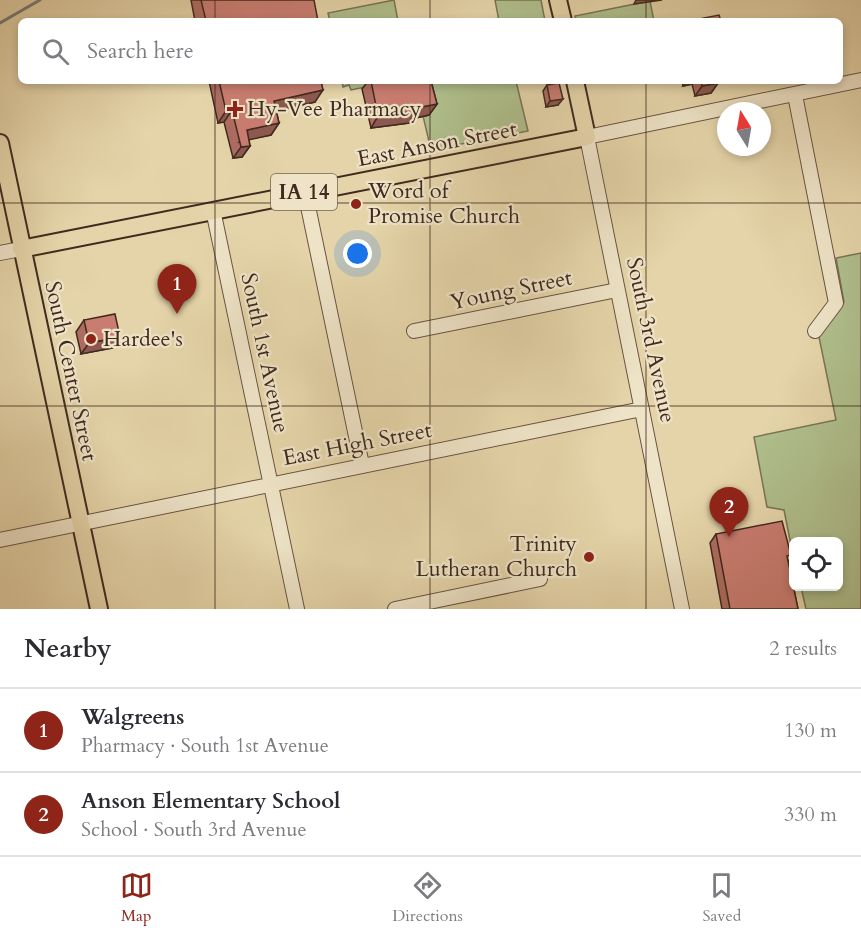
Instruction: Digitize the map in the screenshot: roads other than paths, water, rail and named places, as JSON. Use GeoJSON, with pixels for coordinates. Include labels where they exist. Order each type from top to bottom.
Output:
{"type":"FeatureCollection","features":[{"type":"Feature","properties":{"kind":"main road"},"geometry":{"type":"LineString","coordinates":[[558,0],[562,18]]}},
{"type":"Feature","properties":{"kind":"main road","name":"South 3rd Avenue"},"geometry":{"type":"LineString","coordinates":[[576,84],[587,137]]}},
{"type":"Feature","properties":{"kind":"main road","name":"East Anson Street"},"geometry":{"type":"LineString","coordinates":[[21,249],[587,137]]}},
{"type":"Feature","properties":{"kind":"main road","name":"South Center Street"},"geometry":{"type":"LineString","coordinates":[[0,142],[99,609]]}},
{"type":"Feature","properties":{"kind":"street","name":"East Anson Street"},"geometry":{"type":"LineString","coordinates":[[587,137],[861,80]]}},
{"type":"Feature","properties":{"kind":"street"},"geometry":{"type":"LineString","coordinates":[[795,95],[836,303],[815,331]]}},
{"type":"Feature","properties":{"kind":"street","name":"South 3rd Avenue"},"geometry":{"type":"LineString","coordinates":[[587,137],[682,609]]}},
{"type":"Feature","properties":{"kind":"street"},"geometry":{"type":"LineString","coordinates":[[305,192],[362,465]]}},
{"type":"Feature","properties":{"kind":"street","name":"South 1st Avenue"},"geometry":{"type":"LineString","coordinates":[[213,210],[297,609]]}},
{"type":"Feature","properties":{"kind":"street"},"geometry":{"type":"LineString","coordinates":[[0,253],[21,249]]}},
{"type":"Feature","properties":{"kind":"street","name":"Young Street"},"geometry":{"type":"LineString","coordinates":[[414,332],[617,290]]}},
{"type":"Feature","properties":{"kind":"street","name":"East High Street"},"geometry":{"type":"LineString","coordinates":[[0,540],[270,483],[642,409]]}},
{"type":"Feature","properties":{"kind":"street"},"geometry":{"type":"LineString","coordinates":[[395,609],[435,605],[540,579]]}},
{"type":"Feature","properties":{"kind":"waterway"},"geometry":{"type":"LineString","coordinates":[[0,23],[40,0]]}},
{"type":"Feature","properties":{"kind":"place","name":"Hy-Vee Pharmacy"},"geometry":{"type":"Point","coordinates":[235,109]}},
{"type":"Feature","properties":{"kind":"place","name":"Word of Promise Church"},"geometry":{"type":"Point","coordinates":[356,204]}},
{"type":"Feature","properties":{"kind":"place","name":"Walgreens"},"geometry":{"type":"Point","coordinates":[177,314]}},
{"type":"Feature","properties":{"kind":"place","name":"Hardee's"},"geometry":{"type":"Point","coordinates":[91,339]}},
{"type":"Feature","properties":{"kind":"place","name":"Anson Elementary School"},"geometry":{"type":"Point","coordinates":[729,537]}},
{"type":"Feature","properties":{"kind":"place","name":"Trinity Lutheran Church"},"geometry":{"type":"Point","coordinates":[589,557]}}]}
